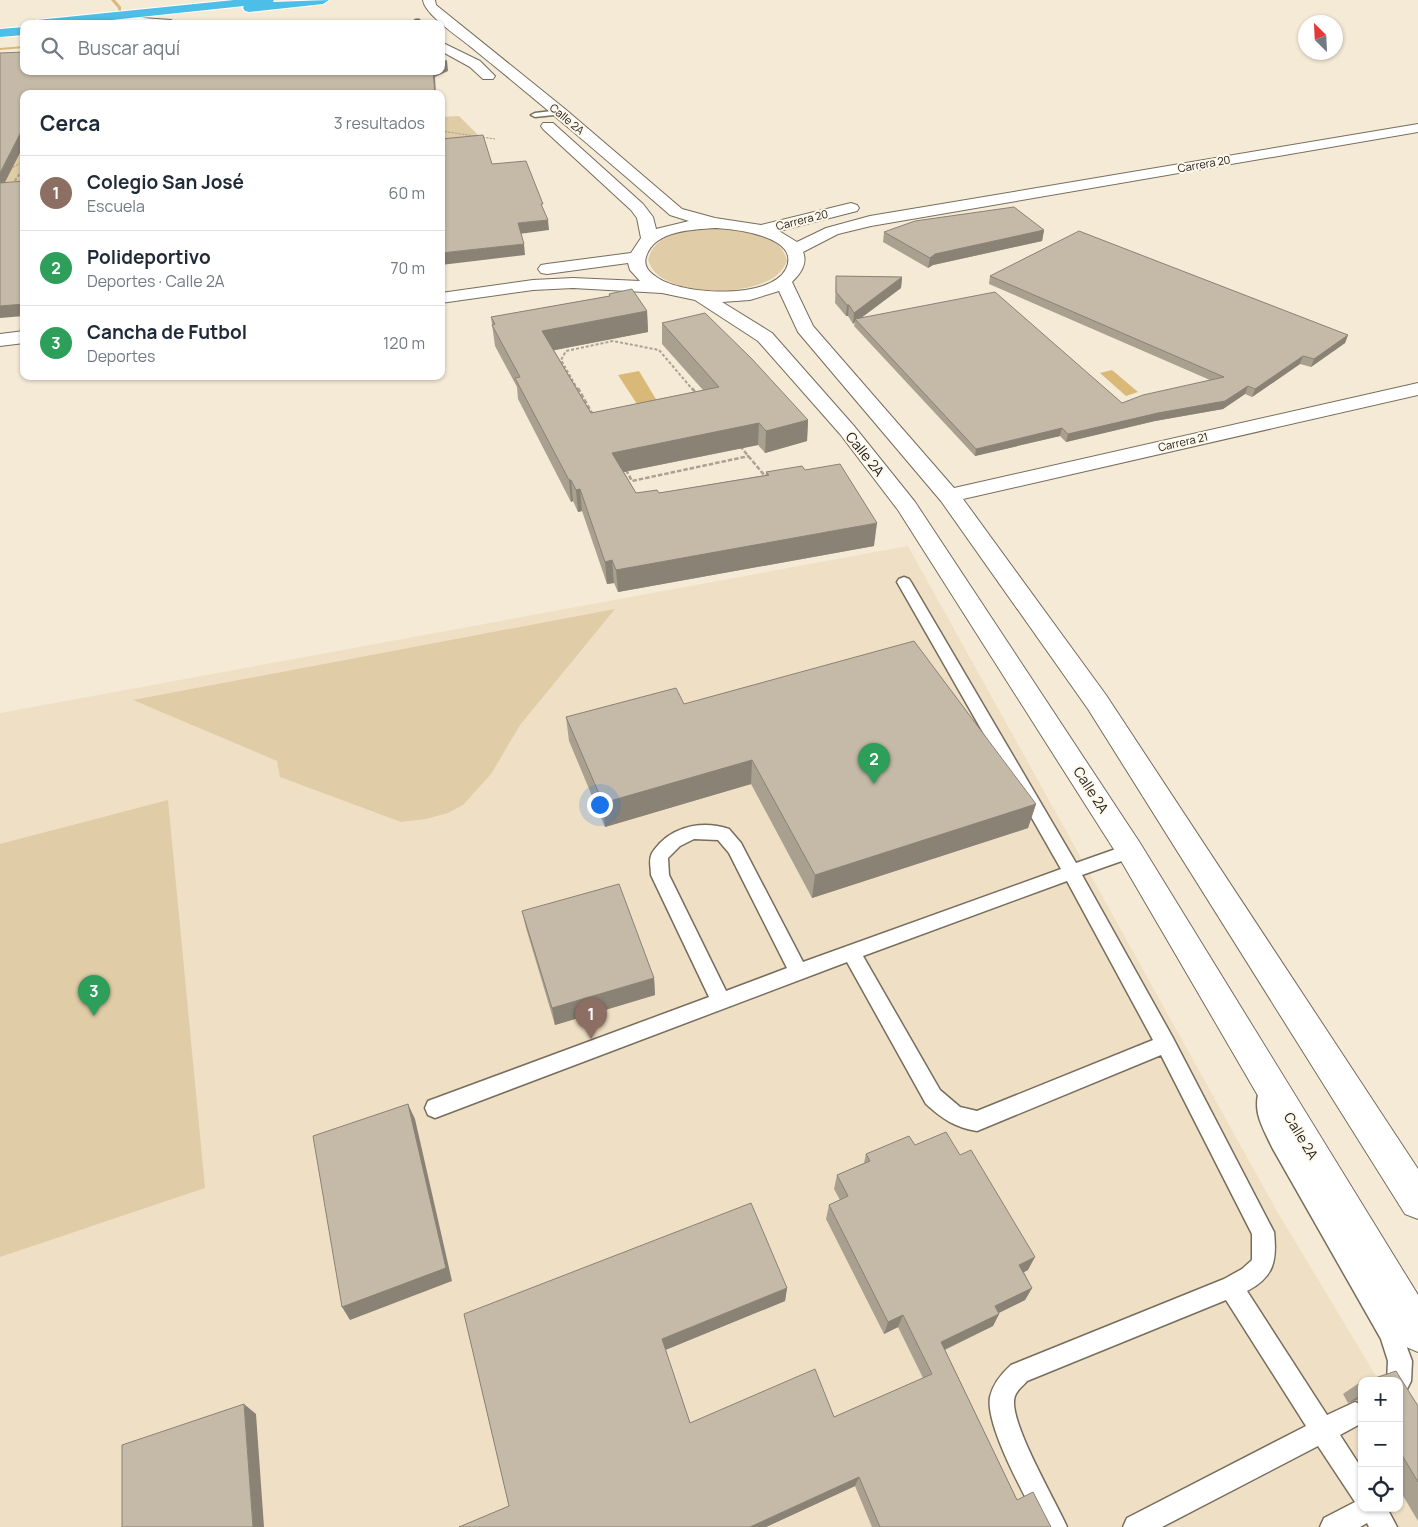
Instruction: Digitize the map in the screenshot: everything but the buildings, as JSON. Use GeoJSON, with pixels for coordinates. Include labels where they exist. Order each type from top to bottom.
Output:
{"type":"FeatureCollection","features":[{"type":"Feature","properties":{"kind":"highway"},"geometry":{"type":"LineString","coordinates":[[76,20],[268,0]]}},
{"type":"Feature","properties":{"kind":"highway"},"geometry":{"type":"LineString","coordinates":[[137,20],[323,0]]}},
{"type":"Feature","properties":{"kind":"highway"},"geometry":{"type":"LineString","coordinates":[[0,26],[20,25]]}},
{"type":"Feature","properties":{"kind":"highway"},"geometry":{"type":"LineString","coordinates":[[0,32],[20,31]]}},
{"type":"Feature","properties":{"kind":"street","name":"Calle 2A"},"geometry":{"type":"LineString","coordinates":[[429,0],[430,6],[563,115],[676,212],[715,223]]}},
{"type":"Feature","properties":{"kind":"street"},"geometry":{"type":"LineString","coordinates":[[445,38],[455,34],[458,29]]}},
{"type":"Feature","properties":{"kind":"street"},"geometry":{"type":"LineString","coordinates":[[445,48],[475,64],[498,83]]}},
{"type":"Feature","properties":{"kind":"street","name":"Calle 2A"},"geometry":{"type":"LineString","coordinates":[[536,115],[637,207],[646,217],[650,239]]}},
{"type":"Feature","properties":{"kind":"street","name":"Carrera 20"},"geometry":{"type":"LineString","coordinates":[[794,250],[819,236],[846,226],[1418,128]]}},
{"type":"Feature","properties":{"kind":"street","name":"Carrera 20"},"geometry":{"type":"LineString","coordinates":[[919,197],[958,194],[989,201]]}},
{"type":"Feature","properties":{"kind":"street","name":"Carrera 20"},"geometry":{"type":"LineString","coordinates":[[763,230],[867,205]]}},
{"type":"Feature","properties":{"kind":"street"},"geometry":{"type":"LineString","coordinates":[[715,223],[740,225],[763,230],[782,238],[794,250],[797,260],[794,271],[783,281],[768,289],[725,297],[702,297],[655,284],[641,274],[636,262],[639,250],[650,239],[675,228],[715,223]]}},
{"type":"Feature","properties":{"kind":"street"},"geometry":{"type":"LineString","coordinates":[[445,282],[637,257]]}},
{"type":"Feature","properties":{"kind":"street"},"geometry":{"type":"LineString","coordinates":[[783,281],[804,328],[949,496],[1097,702],[1418,1202]]}},
{"type":"Feature","properties":{"kind":"street"},"geometry":{"type":"LineString","coordinates":[[445,297],[572,283],[666,288]]}},
{"type":"Feature","properties":{"kind":"street","name":"Calle 2A"},"geometry":{"type":"LineString","coordinates":[[702,297],[765,337],[847,430],[907,507],[1130,851],[1418,1332]]}},
{"type":"Feature","properties":{"kind":"street"},"geometry":{"type":"LineString","coordinates":[[0,340],[20,338]]}},
{"type":"Feature","properties":{"kind":"street"},"geometry":{"type":"LineString","coordinates":[[0,356],[20,354]]}},
{"type":"Feature","properties":{"kind":"street","name":"Carrera 21"},"geometry":{"type":"LineString","coordinates":[[949,496],[1418,389]]}},
{"type":"Feature","properties":{"kind":"lane"},"geometry":{"type":"LineString","coordinates":[[536,115],[563,115]]}},
{"type":"Feature","properties":{"kind":"lane"},"geometry":{"type":"LineString","coordinates":[[904,582],[1040,815],[1166,1044],[1263,1232],[1264,1264],[1254,1276],[1018,1373],[1005,1387],[1001,1403],[1008,1427],[1054,1527]]}},
{"type":"Feature","properties":{"kind":"lane"},"geometry":{"type":"LineString","coordinates":[[721,1001],[660,876],[659,856],[674,839],[700,831],[723,834],[736,848],[799,972]]}},
{"type":"Feature","properties":{"kind":"lane"},"geometry":{"type":"LineString","coordinates":[[435,1108],[851,952],[1071,874],[1086,866],[1130,851]]}},
{"type":"Feature","properties":{"kind":"lane"},"geometry":{"type":"LineString","coordinates":[[851,952],[933,1097],[950,1114],[965,1120],[977,1121],[1166,1044]]}},
{"type":"Feature","properties":{"kind":"lane"},"geometry":{"type":"LineString","coordinates":[[1269,1083],[1267,1114],[1280,1142],[1391,1334],[1400,1361],[1399,1377]]}},
{"type":"Feature","properties":{"kind":"lane"},"geometry":{"type":"LineString","coordinates":[[1231,1287],[1358,1486]]}},
{"type":"Feature","properties":{"kind":"lane"},"geometry":{"type":"LineString","coordinates":[[1136,1527],[1355,1414]]}},
{"type":"Feature","properties":{"kind":"lane"},"geometry":{"type":"LineString","coordinates":[[1333,1527],[1363,1512]]}},
{"type":"Feature","properties":{"kind":"lane"},"geometry":{"type":"LineString","coordinates":[[1374,1512],[1384,1527]]}},
{"type":"Feature","properties":{"kind":"path"},"geometry":{"type":"LineString","coordinates":[[445,132],[495,139]]}},
{"type":"Feature","properties":{"kind":"path"},"geometry":{"type":"LineString","coordinates":[[8,171],[20,164]]}},
{"type":"Feature","properties":{"kind":"path"},"geometry":{"type":"LineString","coordinates":[[10,188],[20,173]]}},
{"type":"Feature","properties":{"kind":"path"},"geometry":{"type":"LineString","coordinates":[[594,416],[561,360],[566,351],[613,341],[659,350],[697,395]]}},
{"type":"Feature","properties":{"kind":"path"},"geometry":{"type":"LineString","coordinates":[[736,441],[765,476],[774,474]]}},
{"type":"Feature","properties":{"kind":"path"},"geometry":{"type":"LineString","coordinates":[[623,465],[632,481],[748,456]]}},
{"type":"Feature","properties":{"kind":"shaded area"},"geometry":{"type":"Polygon","coordinates":[[[459,116],[481,138],[445,142],[445,117],[459,116]]]}},
{"type":"Feature","properties":{"kind":"shaded area"},"geometry":{"type":"Polygon","coordinates":[[[20,148],[20,184],[0,186],[0,149],[20,148]]]}},
{"type":"Feature","properties":{"kind":"shaded area"},"geometry":{"type":"Polygon","coordinates":[[[717,227],[759,234],[769,238],[783,251],[787,261],[783,269],[770,280],[755,286],[718,290],[680,286],[665,280],[652,269],[648,260],[652,250],[666,237],[686,231],[717,227]]]}},
{"type":"Feature","properties":{"kind":"shaded area"},"geometry":{"type":"Polygon","coordinates":[[[1112,370],[1138,392],[1126,396],[1100,373],[1112,370]]]}},
{"type":"Feature","properties":{"kind":"shaded area"},"geometry":{"type":"Polygon","coordinates":[[[639,371],[660,406],[641,410],[618,375],[639,371]]]}},
{"type":"Feature","properties":{"kind":"shaded area"},"geometry":{"type":"Polygon","coordinates":[[[908,546],[1278,1213],[1377,1377],[1358,1377],[1358,1512],[1403,1512],[1403,1421],[1418,1445],[1418,1527],[0,1527],[0,713],[908,546]]]}},
{"type":"Feature","properties":{"kind":"shaded area"},"geometry":{"type":"Polygon","coordinates":[[[615,609],[520,725],[491,774],[463,805],[448,813],[426,819],[401,822],[280,777],[277,761],[133,700],[615,609]]]}},
{"type":"Feature","properties":{"kind":"shaded area"},"geometry":{"type":"Polygon","coordinates":[[[168,800],[205,1188],[0,1257],[0,844],[168,800]]]}},
{"type":"Feature","properties":{"kind":"waterway"},"geometry":{"type":"LineString","coordinates":[[113,0],[120,8],[120,12]]}},
{"type":"Feature","properties":{"kind":"waterway"},"geometry":{"type":"LineString","coordinates":[[0,49],[20,47]]}},
{"type":"Feature","properties":{"kind":"place","name":"Polideportivo"},"geometry":{"type":"Point","coordinates":[874,784]}},
{"type":"Feature","properties":{"kind":"place","name":"Cancha de Futbol"},"geometry":{"type":"Point","coordinates":[94,1016]}},
{"type":"Feature","properties":{"kind":"place","name":"Colegio San José"},"geometry":{"type":"Point","coordinates":[591,1039]}}]}
